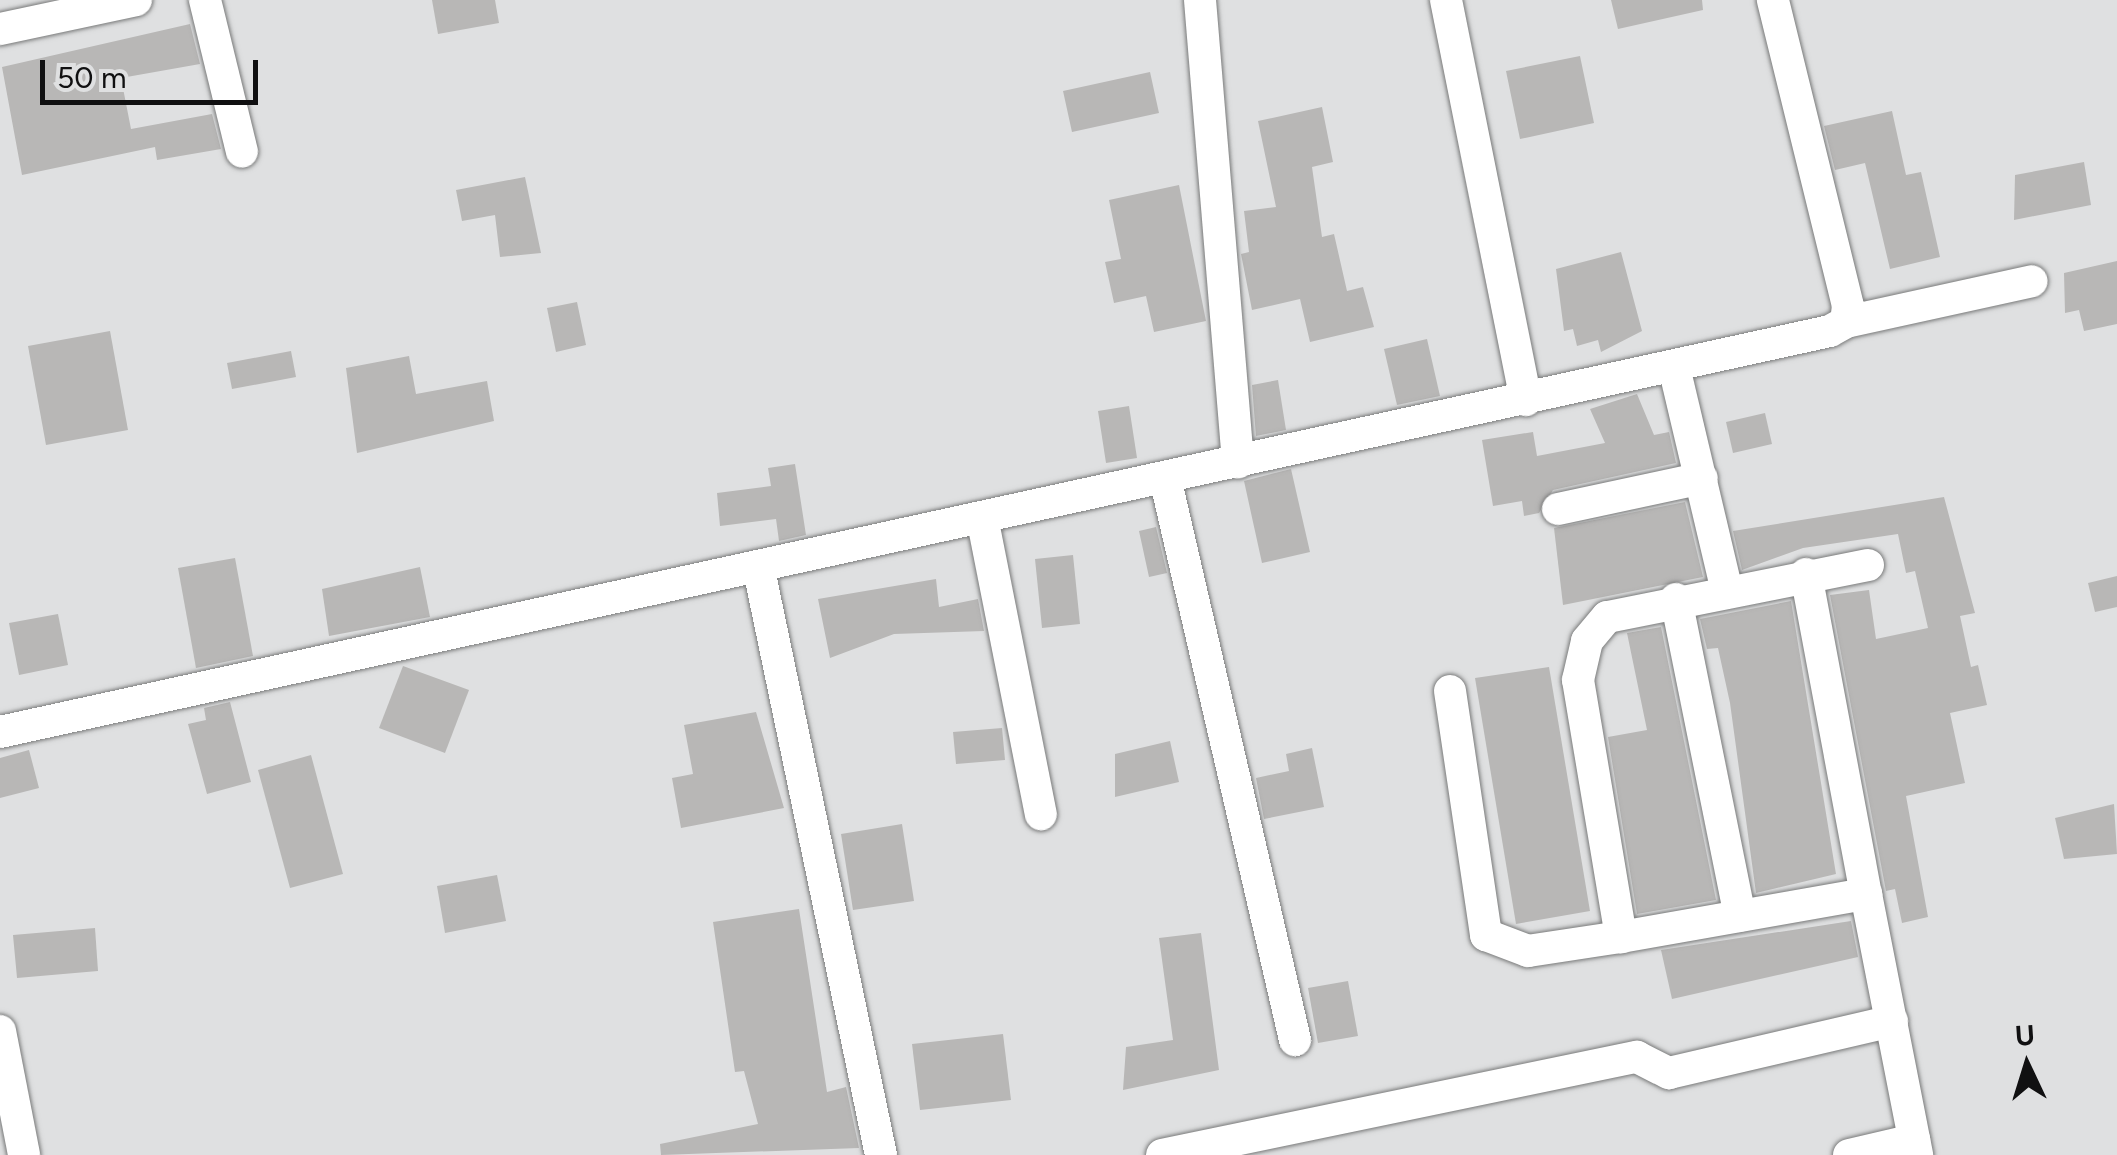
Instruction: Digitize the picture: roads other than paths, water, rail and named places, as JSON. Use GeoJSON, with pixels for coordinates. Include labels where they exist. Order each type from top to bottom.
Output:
{"type":"FeatureCollection","features":[{"type":"Feature","properties":{"kind":"street"},"geometry":{"type":"LineString","coordinates":[[0,29],[136,0]]}},
{"type":"Feature","properties":{"kind":"street"},"geometry":{"type":"LineString","coordinates":[[205,0],[242,152]]}},
{"type":"Feature","properties":{"kind":"street"},"geometry":{"type":"LineString","coordinates":[[1200,0],[1238,462]]}},
{"type":"Feature","properties":{"kind":"street"},"geometry":{"type":"LineString","coordinates":[[1446,0],[1526,400]]}},
{"type":"Feature","properties":{"kind":"street"},"geometry":{"type":"LineString","coordinates":[[1773,0],[1846,322]]}},
{"type":"Feature","properties":{"kind":"street"},"geometry":{"type":"LineString","coordinates":[[0,732],[1166,482],[1238,462],[1526,400],[2032,280]]}},
{"type":"Feature","properties":{"kind":"street"},"geometry":{"type":"LineString","coordinates":[[1674,366],[1726,586]]}},
{"type":"Feature","properties":{"kind":"street"},"geometry":{"type":"LineString","coordinates":[[1558,509],[1702,478]]}},
{"type":"Feature","properties":{"kind":"street"},"geometry":{"type":"LineString","coordinates":[[1166,482],[1296,1040]]}},
{"type":"Feature","properties":{"kind":"street"},"geometry":{"type":"LineString","coordinates":[[984,522],[1041,814]]}},
{"type":"Feature","properties":{"kind":"street"},"geometry":{"type":"LineString","coordinates":[[1621,937],[1580,658],[1607,617],[1726,586],[1868,565]]}},
{"type":"Feature","properties":{"kind":"street"},"geometry":{"type":"LineString","coordinates":[[759,570],[881,1155]]}},
{"type":"Feature","properties":{"kind":"street"},"geometry":{"type":"LineString","coordinates":[[1806,574],[1916,1147],[1849,1155]]}},
{"type":"Feature","properties":{"kind":"street"},"geometry":{"type":"LineString","coordinates":[[1676,599],[1740,916]]}},
{"type":"Feature","properties":{"kind":"street"},"geometry":{"type":"LineString","coordinates":[[1450,691],[1486,935],[1528,950],[1866,894]]}},
{"type":"Feature","properties":{"kind":"street"},"geometry":{"type":"LineString","coordinates":[[1162,1155],[1202,1151],[1637,1057],[1670,1073],[1892,1021]]}},
{"type":"Feature","properties":{"kind":"street"},"geometry":{"type":"LineString","coordinates":[[0,1032],[24,1155]]}}]}
